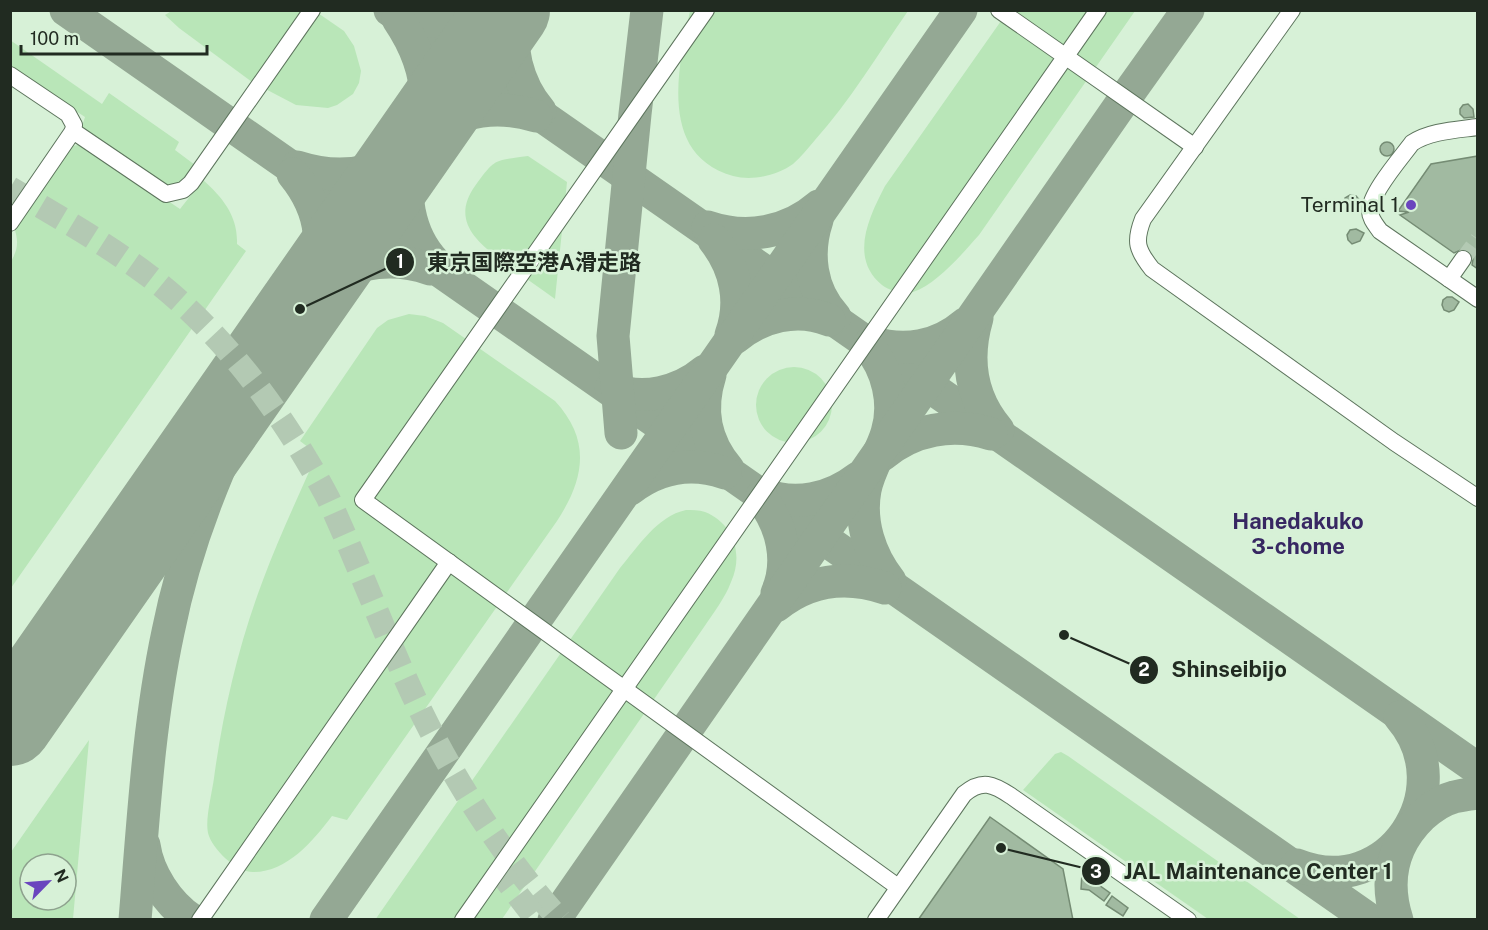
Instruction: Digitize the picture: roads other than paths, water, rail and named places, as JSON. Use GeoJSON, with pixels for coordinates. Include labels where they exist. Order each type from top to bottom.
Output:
{"type":"FeatureCollection","features":[{"type":"Feature","properties":{"kind":"lane"},"geometry":{"type":"LineString","coordinates":[[73,131],[166,194],[183,190],[312,10]]}},
{"type":"Feature","properties":{"kind":"lane"},"geometry":{"type":"LineString","coordinates":[[706,10],[363,500],[898,887]]}},
{"type":"Feature","properties":{"kind":"lane"},"geometry":{"type":"LineString","coordinates":[[999,10],[1195,147]]}},
{"type":"Feature","properties":{"kind":"lane"},"geometry":{"type":"LineString","coordinates":[[463,920],[1098,10]]}},
{"type":"Feature","properties":{"kind":"lane"},"geometry":{"type":"LineString","coordinates":[[1292,10],[1143,219],[1137,240],[1139,249],[1152,269],[1394,442],[1478,498]]}},
{"type":"Feature","properties":{"kind":"lane"},"geometry":{"type":"LineString","coordinates":[[10,75],[68,114],[74,125],[73,131],[10,223]]}},
{"type":"Feature","properties":{"kind":"lane"},"geometry":{"type":"LineString","coordinates":[[1478,127],[1433,135],[1412,143],[1372,200],[1370,212],[1380,231],[1478,299]]}},
{"type":"Feature","properties":{"kind":"lane"},"geometry":{"type":"LineString","coordinates":[[1449,279],[1463,259]]}},
{"type":"Feature","properties":{"kind":"lane"},"geometry":{"type":"LineString","coordinates":[[200,920],[449,562]]}},
{"type":"Feature","properties":{"kind":"lane"},"geometry":{"type":"LineString","coordinates":[[876,920],[964,794],[977,785],[985,784],[996,787],[1011,796],[1188,920]]}},
{"type":"Feature","properties":{"kind":"tunnel"},"geometry":{"type":"LineString","coordinates":[[10,188],[98,241],[149,276],[176,298],[227,349],[272,406],[328,498],[413,695],[460,784],[497,841],[560,920]]}},
{"type":"Feature","properties":{"kind":"tunnel"},"geometry":{"type":"LineString","coordinates":[[1463,259],[1478,239]]}},
{"type":"Feature","properties":{"kind":"tunnel"},"geometry":{"type":"LineString","coordinates":[[496,867],[537,920]]}},
{"type":"Feature","properties":{"kind":"place","name":"Terminal 1"},"geometry":{"type":"Point","coordinates":[1411,205]}},
{"type":"Feature","properties":{"kind":"place","name":"東京国際空港A滑走路"},"geometry":{"type":"Point","coordinates":[300,309]}},
{"type":"Feature","properties":{"kind":"place","name":"Shinseibijo"},"geometry":{"type":"Point","coordinates":[1064,635]}},
{"type":"Feature","properties":{"kind":"place","name":"JAL Maintenance Center 1"},"geometry":{"type":"Point","coordinates":[1001,848]}},
{"type":"Feature","properties":{"kind":"district","name":"Hanedakuko 3-chome"},"geometry":{"type":"Point","coordinates":[1298,534]}}]}
